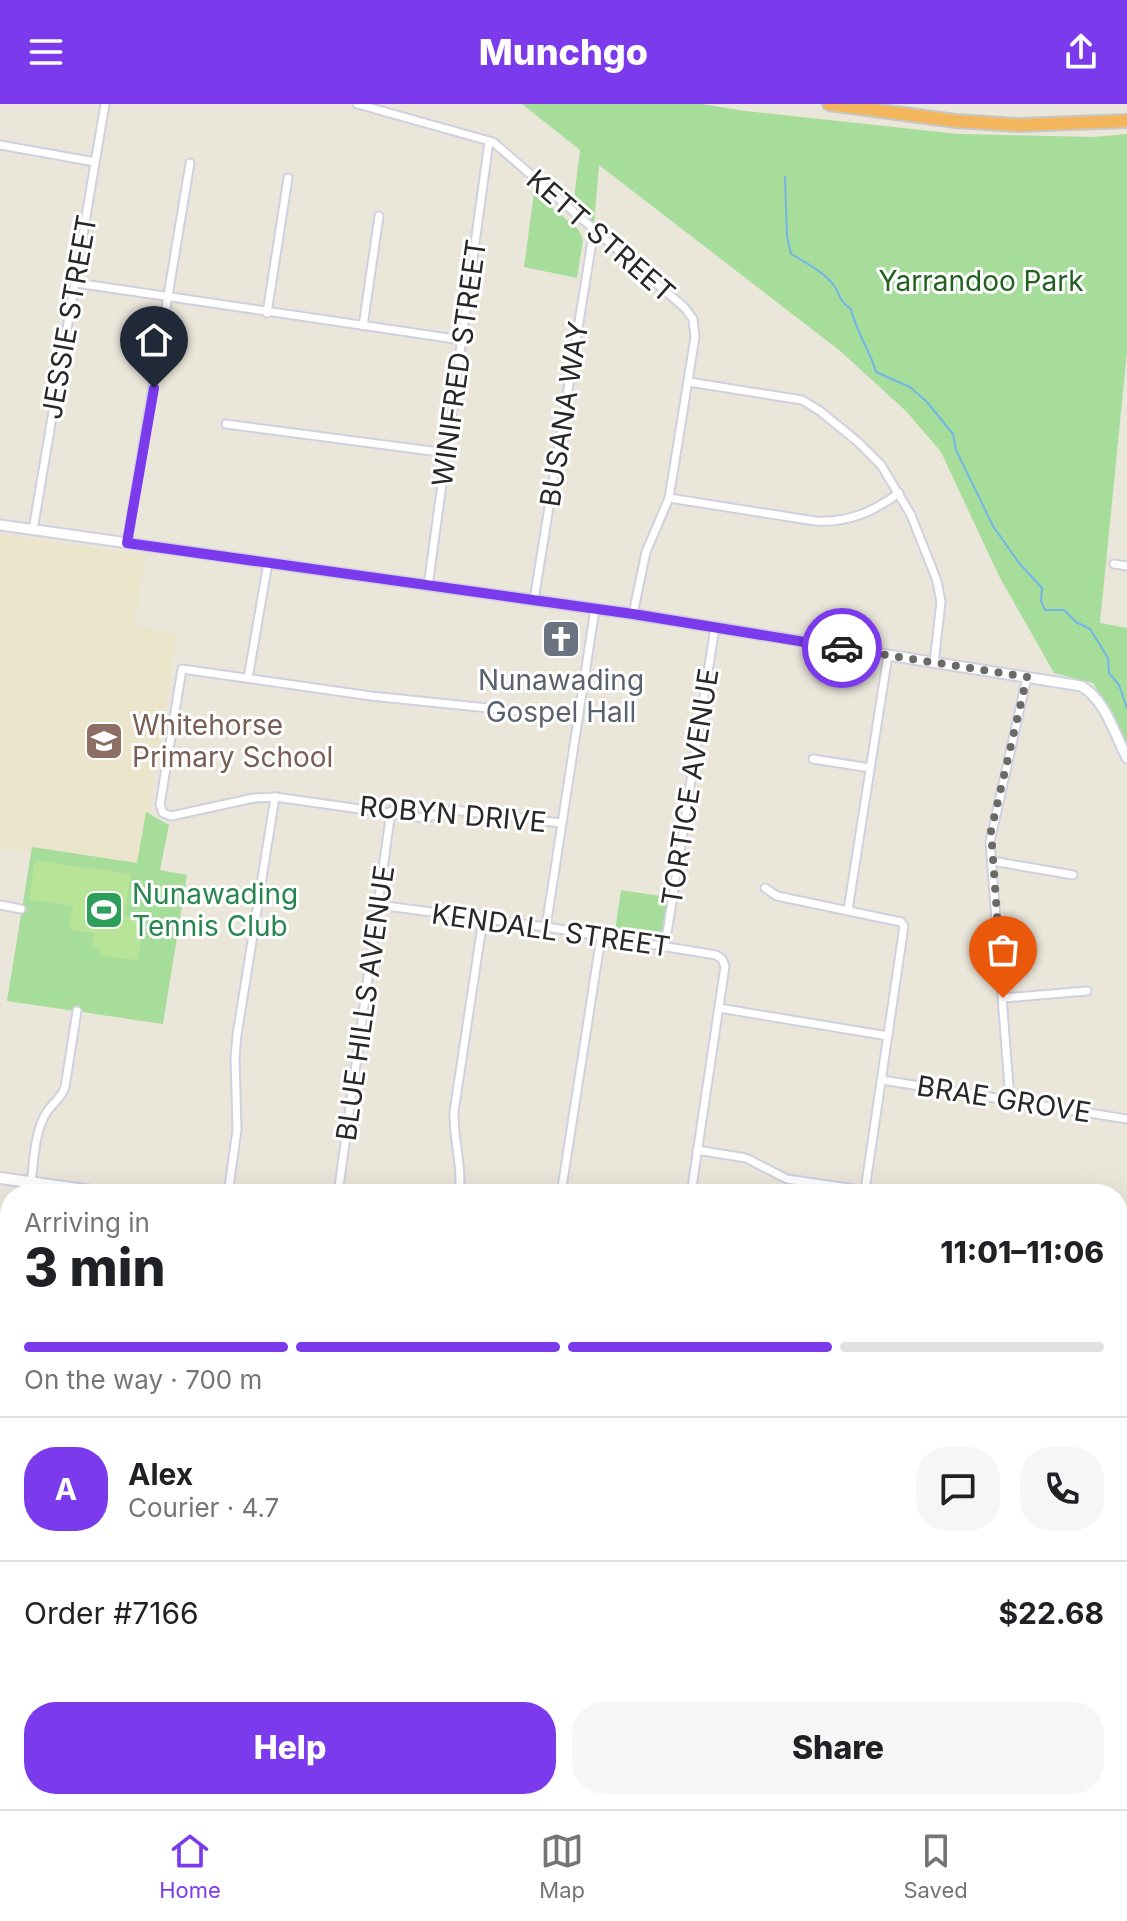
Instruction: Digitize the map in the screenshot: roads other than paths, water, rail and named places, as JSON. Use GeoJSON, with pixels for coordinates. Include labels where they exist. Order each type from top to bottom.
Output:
{"type":"FeatureCollection","features":[{"type":"Feature","properties":{"kind":"highway"},"geometry":{"type":"LineString","coordinates":[[829,104],[956,121],[1018,125],[1127,121]]}},
{"type":"Feature","properties":{"kind":"main road"},"geometry":{"type":"LineString","coordinates":[[0,1178],[35,1184]]}},
{"type":"Feature","properties":{"kind":"street","name":"JESSIE STREET"},"geometry":{"type":"LineString","coordinates":[[33,530],[105,104]]}},
{"type":"Feature","properties":{"kind":"street","name":"KETT STREET"},"geometry":{"type":"LineString","coordinates":[[357,104],[489,141],[685,308],[693,319],[695,337],[689,382],[669,498],[646,552],[633,614]]}},
{"type":"Feature","properties":{"kind":"street","name":"WINIFRED STREET"},"geometry":{"type":"LineString","coordinates":[[428,586],[489,141]]}},
{"type":"Feature","properties":{"kind":"street"},"geometry":{"type":"LineString","coordinates":[[0,145],[95,162]]}},
{"type":"Feature","properties":{"kind":"street"},"geometry":{"type":"LineString","coordinates":[[127,543],[190,163]]}},
{"type":"Feature","properties":{"kind":"street"},"geometry":{"type":"LineString","coordinates":[[267,313],[288,178]]}},
{"type":"Feature","properties":{"kind":"street"},"geometry":{"type":"LineString","coordinates":[[363,326],[379,216]]}},
{"type":"Feature","properties":{"kind":"street","name":"BUSANA WAY"},"geometry":{"type":"LineString","coordinates":[[534,600],[594,229]]}},
{"type":"Feature","properties":{"kind":"street"},"geometry":{"type":"LineString","coordinates":[[76,283],[462,340]]}},
{"type":"Feature","properties":{"kind":"street"},"geometry":{"type":"LineString","coordinates":[[689,382],[802,400],[858,442],[881,465],[911,515],[937,581],[941,602],[934,663]]}},
{"type":"Feature","properties":{"kind":"street"},"geometry":{"type":"LineString","coordinates":[[226,424],[447,453]]}},
{"type":"Feature","properties":{"kind":"street"},"geometry":{"type":"LineString","coordinates":[[669,498],[838,523],[858,517],[899,493]]}},
{"type":"Feature","properties":{"kind":"street"},"geometry":{"type":"LineString","coordinates":[[0,525],[633,614],[1081,686],[1097,700],[1127,758]]}},
{"type":"Feature","properties":{"kind":"street"},"geometry":{"type":"LineString","coordinates":[[268,563],[248,678],[371,696],[577,717]]}},
{"type":"Feature","properties":{"kind":"street"},"geometry":{"type":"LineString","coordinates":[[1114,564],[1127,566]]}},
{"type":"Feature","properties":{"kind":"street"},"geometry":{"type":"LineString","coordinates":[[546,927],[595,609]]}},
{"type":"Feature","properties":{"kind":"street","name":"TORTICE AVENUE"},"geometry":{"type":"LineString","coordinates":[[665,946],[715,627]]}},
{"type":"Feature","properties":{"kind":"street"},"geometry":{"type":"LineString","coordinates":[[848,910],[888,655]]}},
{"type":"Feature","properties":{"kind":"street","name":"ROBYN DRIVE"},"geometry":{"type":"LineString","coordinates":[[248,678],[182,669],[160,805],[163,813],[171,816],[254,798],[275,797],[424,818],[453,810],[561,823]]}},
{"type":"Feature","properties":{"kind":"street"},"geometry":{"type":"LineString","coordinates":[[1010,1100],[991,831],[1027,677]]}},
{"type":"Feature","properties":{"kind":"street"},"geometry":{"type":"LineString","coordinates":[[813,759],[870,768]]}},
{"type":"Feature","properties":{"kind":"street"},"geometry":{"type":"LineString","coordinates":[[229,1184],[237,1130],[237,1035],[275,797]]}},
{"type":"Feature","properties":{"kind":"street","name":"BLUE HILLS AVENUE"},"geometry":{"type":"LineString","coordinates":[[339,1184],[391,811]]}},
{"type":"Feature","properties":{"kind":"street"},"geometry":{"type":"LineString","coordinates":[[992,861],[1073,875]]}},
{"type":"Feature","properties":{"kind":"street"},"geometry":{"type":"LineString","coordinates":[[765,888],[777,896],[901,922],[904,926],[866,1184]]}},
{"type":"Feature","properties":{"kind":"street"},"geometry":{"type":"LineString","coordinates":[[0,905],[21,909]]}},
{"type":"Feature","properties":{"kind":"street","name":"KENDALL STREET"},"geometry":{"type":"LineString","coordinates":[[378,905],[546,927],[716,955],[725,966],[719,1008]]}},
{"type":"Feature","properties":{"kind":"street"},"geometry":{"type":"LineString","coordinates":[[460,1184],[454,1112],[483,919]]}},
{"type":"Feature","properties":{"kind":"street"},"geometry":{"type":"LineString","coordinates":[[563,1184],[601,937]]}},
{"type":"Feature","properties":{"kind":"street"},"geometry":{"type":"LineString","coordinates":[[1003,998],[1087,991]]}},
{"type":"Feature","properties":{"kind":"street"},"geometry":{"type":"LineString","coordinates":[[692,1184],[719,1008],[888,1036]]}},
{"type":"Feature","properties":{"kind":"street"},"geometry":{"type":"LineString","coordinates":[[31,1183],[42,1121],[61,1098],[65,1087],[77,1011]]}},
{"type":"Feature","properties":{"kind":"street","name":"BRAE GROVE"},"geometry":{"type":"LineString","coordinates":[[882,1080],[1127,1119]]}},
{"type":"Feature","properties":{"kind":"street"},"geometry":{"type":"LineString","coordinates":[[697,1150],[746,1158],[787,1179],[822,1184]]}},
{"type":"Feature","properties":{"kind":"waterway"},"geometry":{"type":"LineString","coordinates":[[785,177],[787,236],[791,254],[819,271],[833,284],[851,309],[876,372],[910,387],[927,402],[953,434],[956,450],[993,526],[1019,563],[1042,588],[1041,601],[1045,610],[1064,610],[1076,622],[1090,629],[1108,658],[1109,673],[1119,685],[1127,708]]}},
{"type":"Feature","properties":{"kind":"place","name":"Nunawading Gospel Hall"},"geometry":{"type":"Point","coordinates":[561,639]}},
{"type":"Feature","properties":{"kind":"place","name":"Whitehorse Primary School"},"geometry":{"type":"Point","coordinates":[104,741]}},
{"type":"Feature","properties":{"kind":"place","name":"Nunawading Tennis Club"},"geometry":{"type":"Point","coordinates":[104,910]}},
{"type":"Feature","properties":{"kind":"park label","name":"Yarrandoo Park"},"geometry":{"type":"Point","coordinates":[981,281]}}]}
